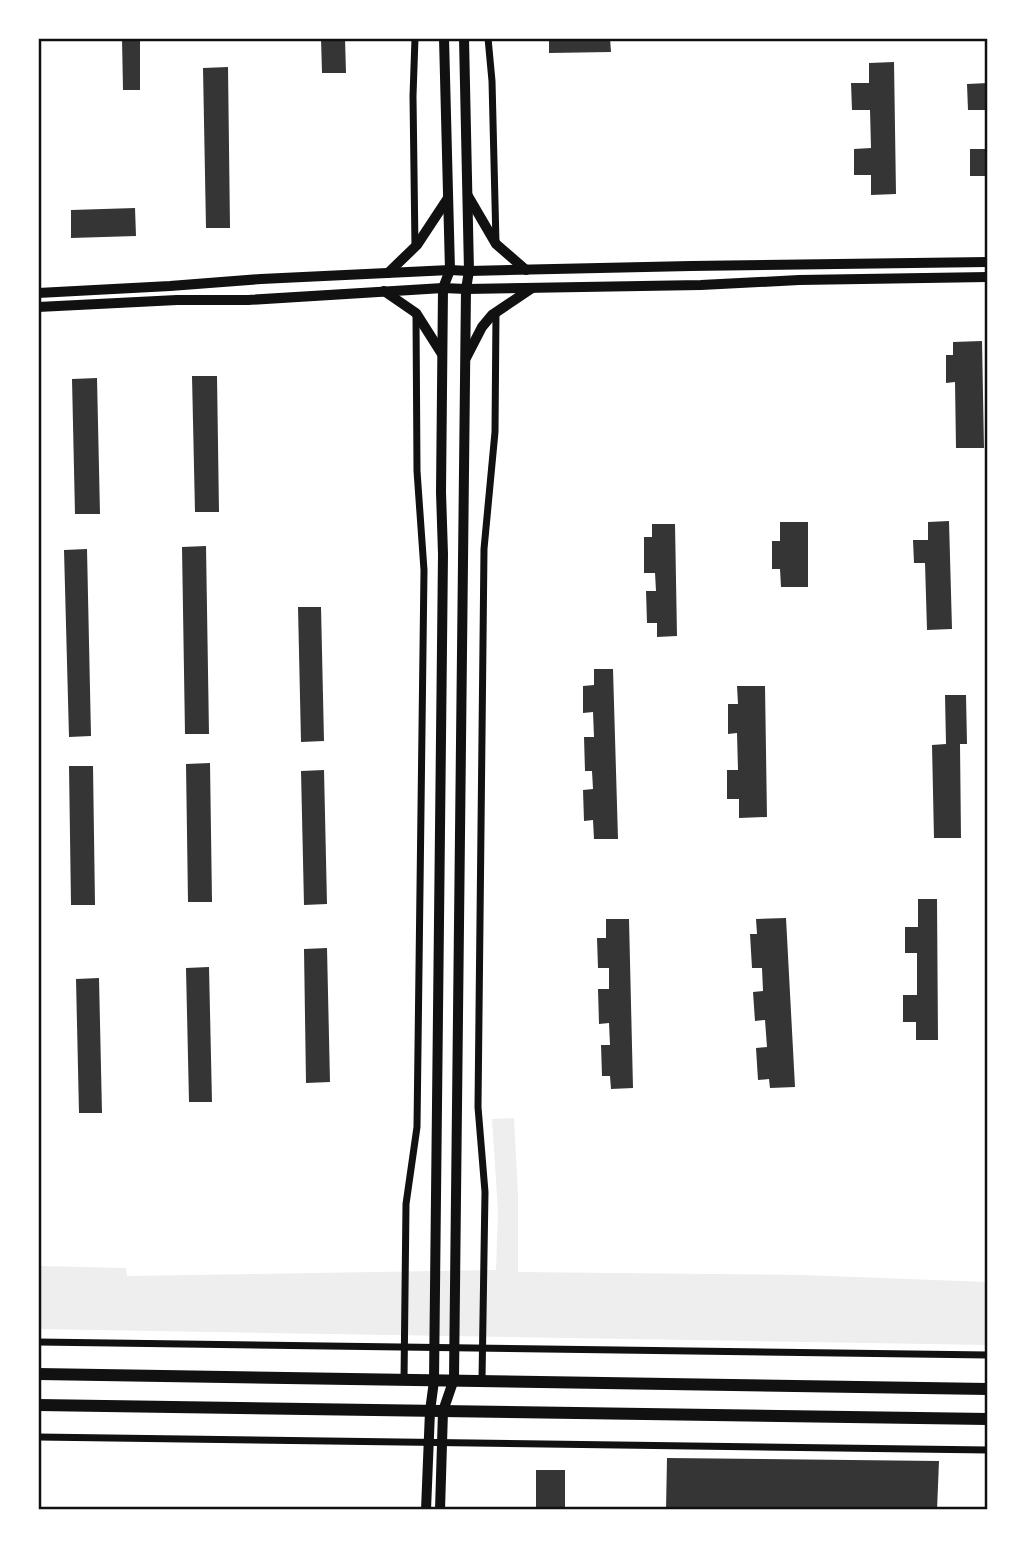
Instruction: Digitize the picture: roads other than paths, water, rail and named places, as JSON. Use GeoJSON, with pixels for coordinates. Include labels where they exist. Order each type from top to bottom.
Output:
{"type":"FeatureCollection","features":[{"type":"Feature","properties":{"kind":"main road"},"geometry":{"type":"LineString","coordinates":[[440,1510],[442,1442],[434,1381],[434,1348],[443,568],[442,354],[443,288],[450,270],[444,38]]}},
{"type":"Feature","properties":{"kind":"main road"},"geometry":{"type":"LineString","coordinates":[[426,1510],[429,1442],[437,1411],[454,1379],[465,360],[466,289],[469,271],[464,38]]}},
{"type":"Feature","properties":{"kind":"main road"},"geometry":{"type":"LineString","coordinates":[[467,195],[496,244],[526,270]]}},
{"type":"Feature","properties":{"kind":"main road"},"geometry":{"type":"LineString","coordinates":[[388,273],[415,248],[448,198]]}},
{"type":"Feature","properties":{"kind":"main road"},"geometry":{"type":"LineString","coordinates":[[465,360],[482,327],[496,312],[533,288]]}},
{"type":"Feature","properties":{"kind":"main road"},"geometry":{"type":"LineString","coordinates":[[384,291],[416,313],[442,354]]}},
{"type":"Feature","properties":{"kind":"main road"},"geometry":{"type":"LineString","coordinates":[[38,1374],[988,1389]]}},
{"type":"Feature","properties":{"kind":"main road"},"geometry":{"type":"LineString","coordinates":[[38,1405],[988,1419]]}},
{"type":"Feature","properties":{"kind":"street"},"geometry":{"type":"LineString","coordinates":[[415,38],[415,248]]}},
{"type":"Feature","properties":{"kind":"street"},"geometry":{"type":"LineString","coordinates":[[488,38],[492,81],[496,244]]}},
{"type":"Feature","properties":{"kind":"street"},"geometry":{"type":"LineString","coordinates":[[38,293],[450,270],[988,262]]}},
{"type":"Feature","properties":{"kind":"street"},"geometry":{"type":"LineString","coordinates":[[38,307],[177,300],[248,300],[443,288],[701,285],[799,280],[988,277]]}},
{"type":"Feature","properties":{"kind":"street"},"geometry":{"type":"LineString","coordinates":[[482,1380],[485,1192],[478,1107],[484,549],[495,432],[496,312]]}},
{"type":"Feature","properties":{"kind":"street"},"geometry":{"type":"LineString","coordinates":[[404,1381],[406,1204],[417,1127],[424,570],[417,471],[416,313]]}},
{"type":"Feature","properties":{"kind":"street"},"geometry":{"type":"LineString","coordinates":[[38,1342],[988,1355]]}},
{"type":"Feature","properties":{"kind":"street"},"geometry":{"type":"LineString","coordinates":[[38,1437],[988,1450]]}}]}
